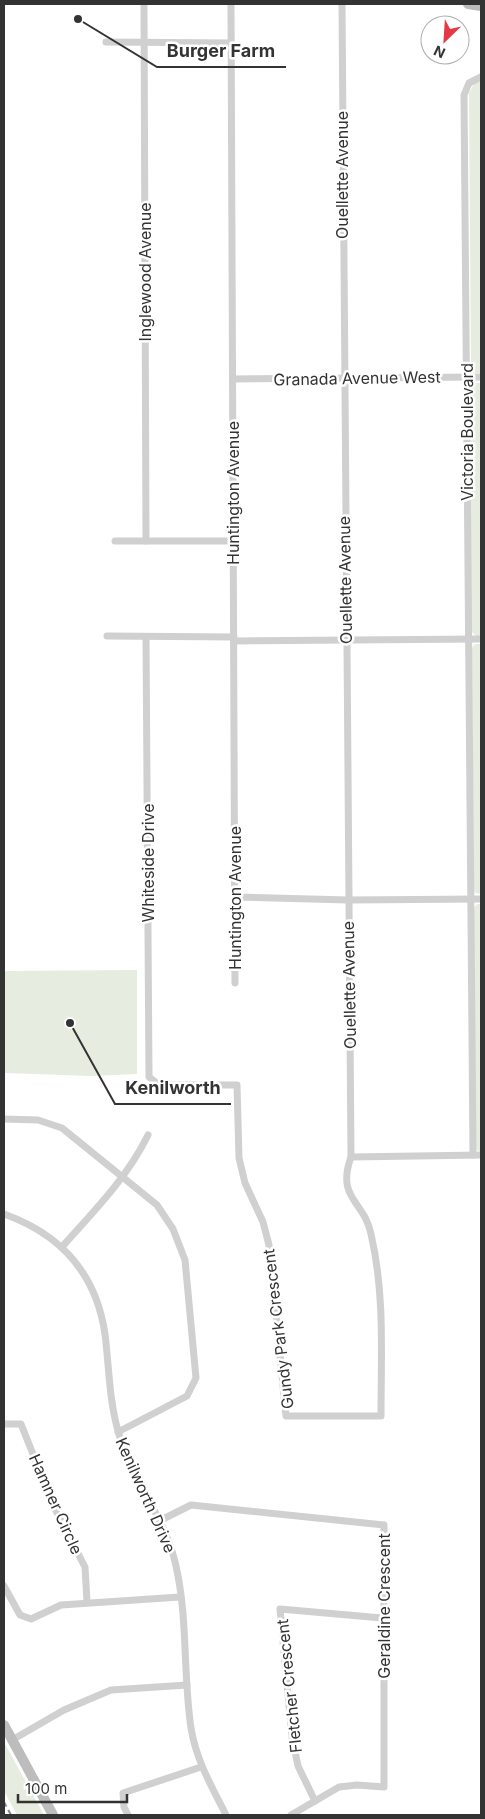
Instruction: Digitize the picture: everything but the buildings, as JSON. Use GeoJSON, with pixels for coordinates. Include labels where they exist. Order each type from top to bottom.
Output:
{"type":"FeatureCollection","features":[{"type":"Feature","properties":{"kind":"street","name":"Inglewood Avenue"},"geometry":{"type":"LineString","coordinates":[[144,4],[146,541]]}},
{"type":"Feature","properties":{"kind":"street","name":"Huntington Avenue"},"geometry":{"type":"LineString","coordinates":[[231,4],[235,983]]}},
{"type":"Feature","properties":{"kind":"street","name":"Ouellette Avenue"},"geometry":{"type":"LineString","coordinates":[[342,4],[350,1157]]}},
{"type":"Feature","properties":{"kind":"street"},"geometry":{"type":"LineString","coordinates":[[468,4],[481,6]]}},
{"type":"Feature","properties":{"kind":"street"},"geometry":{"type":"LineString","coordinates":[[106,42],[231,43]]}},
{"type":"Feature","properties":{"kind":"street","name":"Victoria Boulevard"},"geometry":{"type":"LineString","coordinates":[[473,1155],[464,95],[469,83],[481,77]]}},
{"type":"Feature","properties":{"kind":"street","name":"Granada Avenue West"},"geometry":{"type":"LineString","coordinates":[[233,379],[481,377]]}},
{"type":"Feature","properties":{"kind":"street"},"geometry":{"type":"LineString","coordinates":[[115,541],[233,541]]}},
{"type":"Feature","properties":{"kind":"street"},"geometry":{"type":"LineString","coordinates":[[107,636],[346,641],[481,640]]}},
{"type":"Feature","properties":{"kind":"street","name":"Whiteside Drive"},"geometry":{"type":"LineString","coordinates":[[146,637],[149,1077],[159,1085]]}},
{"type":"Feature","properties":{"kind":"street"},"geometry":{"type":"LineString","coordinates":[[235,898],[481,900]]}},
{"type":"Feature","properties":{"kind":"street","name":"Gundy Park Crescent"},"geometry":{"type":"LineString","coordinates":[[159,1085],[237,1085],[239,1158],[245,1183],[263,1222],[268,1245],[286,1416],[382,1416],[381,1286],[370,1229],[346,1185],[346,1172],[350,1157]]}},
{"type":"Feature","properties":{"kind":"street"},"geometry":{"type":"LineString","coordinates":[[4,1119],[38,1120],[62,1128],[157,1205],[173,1229],[182,1252],[196,1378],[187,1396],[118,1432]]}},
{"type":"Feature","properties":{"kind":"street"},"geometry":{"type":"LineString","coordinates":[[62,1247],[124,1177],[148,1135]]}},
{"type":"Feature","properties":{"kind":"street"},"geometry":{"type":"LineString","coordinates":[[350,1157],[481,1155]]}},
{"type":"Feature","properties":{"kind":"street","name":"Kenilworth Drive"},"geometry":{"type":"LineString","coordinates":[[4,1214],[26,1222],[62,1247],[82,1270],[98,1303],[105,1334],[111,1397],[118,1432],[133,1472],[167,1538],[176,1566],[191,1729],[201,1767],[226,1815]]}},
{"type":"Feature","properties":{"kind":"street","name":"Hamner Circle"},"geometry":{"type":"LineString","coordinates":[[4,1424],[21,1424],[54,1506],[85,1567],[87,1602]]}},
{"type":"Feature","properties":{"kind":"street","name":"Geraldine Crescent"},"geometry":{"type":"LineString","coordinates":[[159,1521],[191,1505],[384,1525],[382,1618],[384,1787],[357,1785],[340,1787],[291,1815]]}},
{"type":"Feature","properties":{"kind":"street"},"geometry":{"type":"LineString","coordinates":[[4,1586],[20,1615],[31,1619],[61,1605],[180,1597]]}},
{"type":"Feature","properties":{"kind":"street","name":"Fletcher Crescent"},"geometry":{"type":"LineString","coordinates":[[315,1801],[298,1766],[292,1737],[280,1609],[382,1618]]}},
{"type":"Feature","properties":{"kind":"street"},"geometry":{"type":"LineString","coordinates":[[12,1740],[64,1710],[111,1690],[187,1685]]}},
{"type":"Feature","properties":{"kind":"street"},"geometry":{"type":"LineString","coordinates":[[4,1726],[52,1815]]}},
{"type":"Feature","properties":{"kind":"street"},"geometry":{"type":"LineString","coordinates":[[128,1815],[124,1808],[123,1793],[201,1767]]}},
{"type":"Feature","properties":{"kind":"shaded area"},"geometry":{"type":"Polygon","coordinates":[[[481,81],[481,373],[475,373],[471,369],[469,93],[474,84],[481,81]]]}},
{"type":"Feature","properties":{"kind":"shaded area"},"geometry":{"type":"Polygon","coordinates":[[[474,383],[481,383],[481,636],[476,636],[471,631],[470,388],[474,383]]]}},
{"type":"Feature","properties":{"kind":"shaded area"},"geometry":{"type":"Polygon","coordinates":[[[475,644],[481,644],[481,894],[475,893],[474,890],[472,648],[475,644]]]}},
{"type":"Feature","properties":{"kind":"shaded area"},"geometry":{"type":"Polygon","coordinates":[[[477,904],[481,904],[481,1152],[475,1149],[474,908],[477,904]]]}},
{"type":"Feature","properties":{"kind":"shaded area"},"geometry":{"type":"Polygon","coordinates":[[[137,970],[137,1074],[92,1076],[4,1073],[4,971],[137,970]]]}},
{"type":"Feature","properties":{"kind":"shaded area"},"geometry":{"type":"Polygon","coordinates":[[[4,1742],[44,1815],[17,1815],[4,1791],[4,1742]]]}},
{"type":"Feature","properties":{"kind":"railway"},"geometry":{"type":"LineString","coordinates":[[4,1802],[11,1815]]}},
{"type":"Feature","properties":{"kind":"place","name":"Burger Farm"},"geometry":{"type":"Point","coordinates":[78,19]}},
{"type":"Feature","properties":{"kind":"place","name":"Kenilworth"},"geometry":{"type":"Point","coordinates":[70,1023]}}]}
